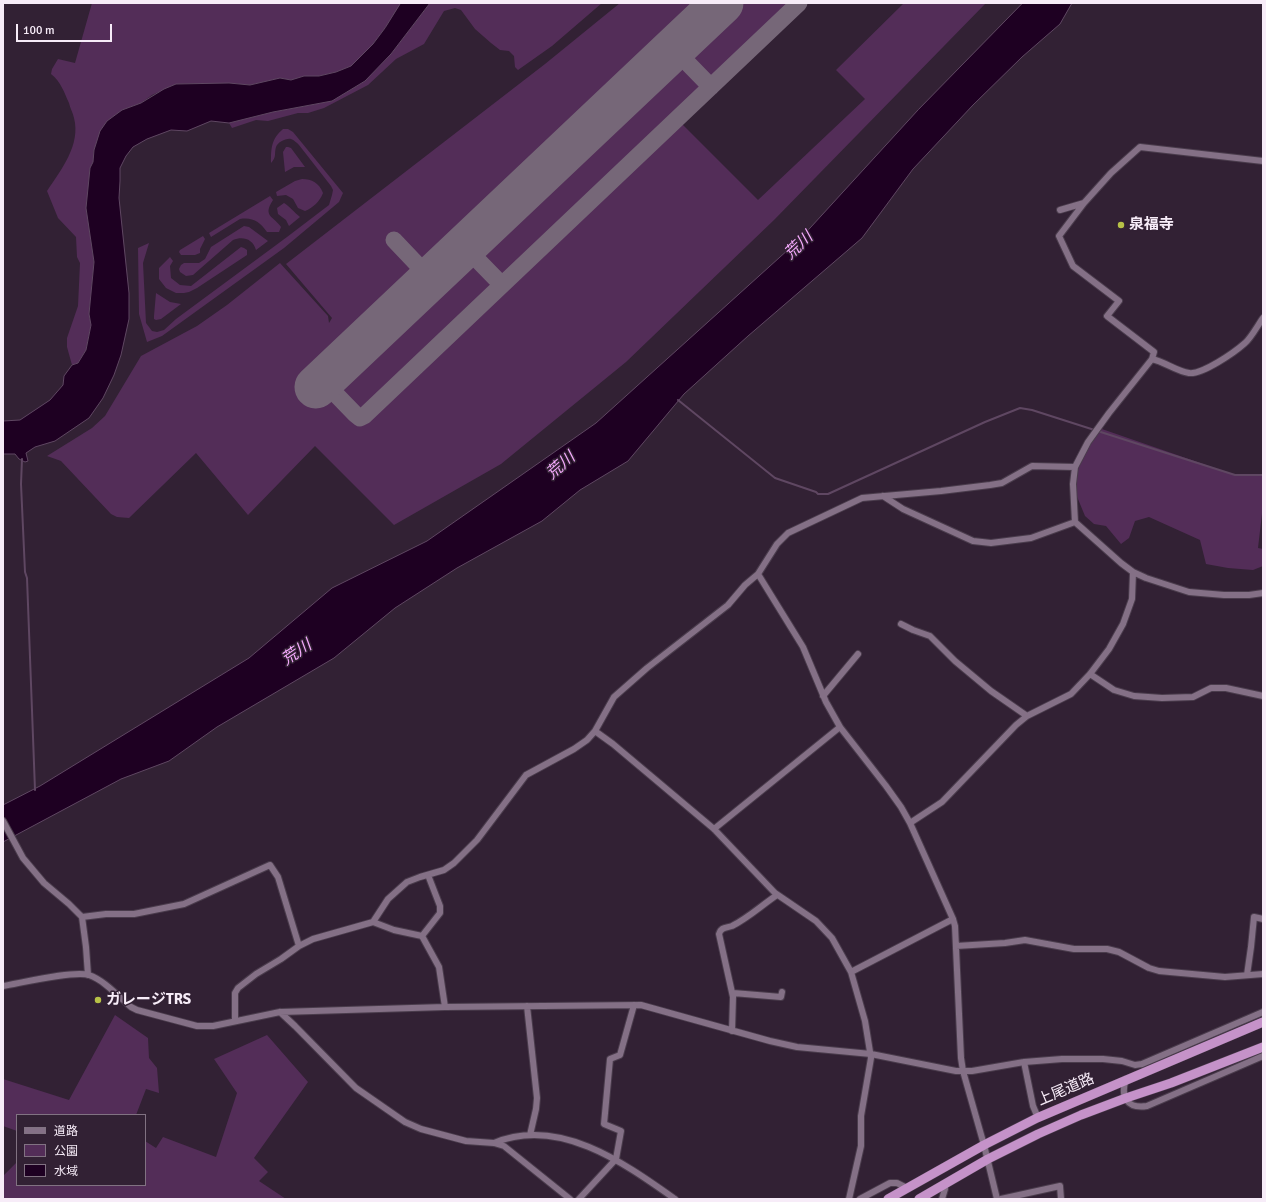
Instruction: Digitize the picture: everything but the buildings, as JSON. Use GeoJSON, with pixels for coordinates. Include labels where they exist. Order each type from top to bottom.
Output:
{"type":"FeatureCollection","features":[{"type":"Feature","properties":{"kind":"highway","name":"上尾道路"},"geometry":{"type":"LineString","coordinates":[[888,1199],[984,1144],[1037,1118],[1263,1022]]}},
{"type":"Feature","properties":{"kind":"highway","name":"上尾道路"},"geometry":{"type":"LineString","coordinates":[[919,1199],[988,1159],[1038,1134],[1081,1115],[1124,1098],[1171,1083],[1263,1047]]}},
{"type":"Feature","properties":{"kind":"street"},"geometry":{"type":"LineString","coordinates":[[1263,161],[1140,147],[1111,173],[1084,203],[1059,236],[1073,266],[1119,301],[1107,316],[1154,352],[1152,359],[1108,413],[1088,442],[1075,468],[1073,484],[1076,522],[1121,563],[1133,572],[1146,578],[1189,592],[1224,595],[1249,595],[1263,593]]}},
{"type":"Feature","properties":{"kind":"street"},"geometry":{"type":"LineString","coordinates":[[1060,210],[1084,203]]}},
{"type":"Feature","properties":{"kind":"street"},"geometry":{"type":"LineString","coordinates":[[1152,359],[1191,374],[1208,369],[1246,342],[1263,318]]}},
{"type":"Feature","properties":{"kind":"street"},"geometry":{"type":"LineString","coordinates":[[373,922],[388,899],[407,882],[444,870],[454,863],[476,840],[526,775],[574,749],[587,740],[595,731],[614,697],[647,668],[728,605],[745,585],[758,574],[777,544],[788,533],[862,498],[941,491],[1002,483],[1032,466],[1075,468]]}},
{"type":"Feature","properties":{"kind":"street"},"geometry":{"type":"LineString","coordinates":[[883,496],[903,509],[973,541],[991,543],[1031,538],[1076,522]]}},
{"type":"Feature","properties":{"kind":"street"},"geometry":{"type":"LineString","coordinates":[[910,823],[942,802],[1016,725],[1027,716],[1070,694],[1090,674],[1109,648],[1123,624],[1132,599],[1133,572]]}},
{"type":"Feature","properties":{"kind":"street"},"geometry":{"type":"LineString","coordinates":[[758,574],[803,647],[824,696],[840,727],[901,807],[910,823],[953,919],[955,926],[961,1058],[963,1072],[984,1144],[997,1199]]}},
{"type":"Feature","properties":{"kind":"street"},"geometry":{"type":"LineString","coordinates":[[901,624],[930,636],[955,661],[1027,716]]}},
{"type":"Feature","properties":{"kind":"street"},"geometry":{"type":"LineString","coordinates":[[824,696],[858,654]]}},
{"type":"Feature","properties":{"kind":"street"},"geometry":{"type":"LineString","coordinates":[[1090,674],[1114,690],[1134,696],[1162,698],[1192,697],[1211,688],[1226,688],[1263,696]]}},
{"type":"Feature","properties":{"kind":"street"},"geometry":{"type":"LineString","coordinates":[[714,829],[840,727]]}},
{"type":"Feature","properties":{"kind":"street"},"geometry":{"type":"LineString","coordinates":[[595,731],[613,744],[714,829],[777,895],[816,921],[825,930],[835,944],[851,972],[865,1021],[871,1058],[861,1116],[861,1146],[849,1199]]}},
{"type":"Feature","properties":{"kind":"street"},"geometry":{"type":"LineString","coordinates":[[3,821],[23,858],[44,883],[82,917],[88,974]]}},
{"type":"Feature","properties":{"kind":"street"},"geometry":{"type":"LineString","coordinates":[[82,917],[106,914],[134,914],[184,904],[270,865],[278,877],[299,946]]}},
{"type":"Feature","properties":{"kind":"street"},"geometry":{"type":"LineString","coordinates":[[422,936],[440,912],[440,906],[428,875]]}},
{"type":"Feature","properties":{"kind":"street"},"geometry":{"type":"LineString","coordinates":[[732,1031],[732,993],[719,934],[723,928],[731,926],[777,895]]}},
{"type":"Feature","properties":{"kind":"street"},"geometry":{"type":"LineString","coordinates":[[1247,975],[1254,917],[1263,919]]}},
{"type":"Feature","properties":{"kind":"street"},"geometry":{"type":"LineString","coordinates":[[851,972],[953,919]]}},
{"type":"Feature","properties":{"kind":"street"},"geometry":{"type":"LineString","coordinates":[[234,1021],[235,992],[256,974],[299,946],[313,939],[373,922],[394,930],[422,936],[439,967],[445,1007]]}},
{"type":"Feature","properties":{"kind":"street"},"geometry":{"type":"LineString","coordinates":[[956,946],[1005,943],[1025,940],[1074,949],[1107,949],[1119,952],[1149,968],[1159,971],[1225,977],[1263,974]]}},
{"type":"Feature","properties":{"kind":"street"},"geometry":{"type":"LineString","coordinates":[[3,986],[49,977],[88,974],[99,980],[131,1007],[137,1010],[197,1026],[214,1026],[280,1012],[445,1007],[641,1005],[732,1031],[797,1047],[871,1054],[963,1072],[1024,1062],[1062,1059],[1103,1059],[1122,1061],[1135,1065],[1142,1064],[1263,1012]]}},
{"type":"Feature","properties":{"kind":"street"},"geometry":{"type":"LineString","coordinates":[[732,993],[781,997],[782,992]]}},
{"type":"Feature","properties":{"kind":"street"},"geometry":{"type":"LineString","coordinates":[[579,1199],[616,1159],[621,1131],[604,1124],[610,1059],[620,1055],[634,1005]]}},
{"type":"Feature","properties":{"kind":"street"},"geometry":{"type":"LineString","coordinates":[[527,1006],[536,1098],[536,1109],[530,1135]]}},
{"type":"Feature","properties":{"kind":"street"},"geometry":{"type":"LineString","coordinates":[[280,1012],[356,1088],[405,1122],[421,1129],[466,1141],[494,1143],[504,1146],[570,1199]]}},
{"type":"Feature","properties":{"kind":"street"},"geometry":{"type":"LineString","coordinates":[[1126,1079],[1124,1086],[1124,1098],[1127,1102],[1137,1106],[1147,1106],[1263,1056]]}},
{"type":"Feature","properties":{"kind":"street"},"geometry":{"type":"LineString","coordinates":[[1024,1062],[1033,1106],[1036,1113]]}},
{"type":"Feature","properties":{"kind":"street"},"geometry":{"type":"LineString","coordinates":[[494,1143],[509,1138],[530,1135],[558,1137],[578,1142],[616,1159],[675,1199]]}},
{"type":"Feature","properties":{"kind":"street"},"geometry":{"type":"LineString","coordinates":[[860,1199],[890,1183],[897,1183],[907,1188]]}},
{"type":"Feature","properties":{"kind":"street"},"geometry":{"type":"LineString","coordinates":[[942,1199],[945,1189],[944,1184]]}},
{"type":"Feature","properties":{"kind":"street"},"geometry":{"type":"LineString","coordinates":[[1001,1199],[1060,1186],[1061,1199]]}},
{"type":"Feature","properties":{"kind":"green space"},"geometry":{"type":"Polygon","coordinates":[[[92,3],[401,3],[373,44],[351,66],[336,72],[319,76],[304,76],[291,80],[280,78],[250,85],[229,83],[176,84],[152,95],[141,103],[122,110],[94,150],[93,162],[90,168],[87,208],[94,262],[89,314],[91,325],[86,350],[78,363],[72,365],[67,347],[67,338],[78,306],[80,263],[77,257],[76,237],[58,218],[47,191],[64,166],[68,157],[75,138],[75,128],[74,116],[64,91],[51,74],[52,69],[58,59],[75,63],[92,3]]]}},
{"type":"Feature","properties":{"kind":"green space"},"geometry":{"type":"Polygon","coordinates":[[[430,3],[602,3],[552,46],[518,70],[515,67],[514,56],[509,51],[500,50],[491,43],[475,29],[461,10],[455,8],[444,11],[424,44],[396,59],[368,85],[324,108],[308,113],[298,113],[268,121],[256,120],[232,128],[229,123],[273,112],[332,101],[365,81],[391,54],[430,3]]]}},
{"type":"Feature","properties":{"kind":"green space"},"geometry":{"type":"Polygon","coordinates":[[[620,3],[704,3],[307,381],[321,398],[327,392],[360,426],[681,123],[758,200],[865,99],[836,70],[904,3],[986,3],[774,220],[626,362],[501,464],[394,525],[315,446],[248,515],[196,453],[129,518],[117,517],[111,514],[61,461],[47,456],[92,428],[105,416],[141,356],[197,326],[227,305],[280,263],[328,316],[329,323],[332,318],[286,264],[545,64],[620,3]]]}},
{"type":"Feature","properties":{"kind":"green space"},"geometry":{"type":"Polygon","coordinates":[[[741,3],[791,3],[710,78],[688,52],[741,3]]]}},
{"type":"Feature","properties":{"kind":"green space"},"geometry":{"type":"Polygon","coordinates":[[[677,61],[701,86],[503,277],[478,251],[677,61]]]}},
{"type":"Feature","properties":{"kind":"green space"},"geometry":{"type":"Polygon","coordinates":[[[283,129],[288,129],[293,132],[343,193],[339,202],[284,248],[162,336],[147,342],[139,314],[138,248],[149,243],[143,263],[146,323],[152,331],[157,332],[164,330],[176,319],[329,205],[333,190],[331,186],[299,145],[294,141],[287,139],[278,144],[276,147],[275,157],[271,163],[272,144],[283,129]]]}},
{"type":"Feature","properties":{"kind":"green space"},"geometry":{"type":"Polygon","coordinates":[[[286,147],[291,148],[305,167],[294,167],[285,172],[283,152],[286,147]]]}},
{"type":"Feature","properties":{"kind":"green space"},"geometry":{"type":"Polygon","coordinates":[[[302,179],[315,182],[323,193],[316,204],[305,211],[298,208],[293,199],[286,195],[277,196],[276,192],[295,181],[302,179]]]}},
{"type":"Feature","properties":{"kind":"green space"},"geometry":{"type":"Polygon","coordinates":[[[270,196],[273,200],[269,213],[281,227],[279,232],[267,232],[262,225],[256,221],[240,219],[211,237],[209,233],[270,196]]]}},
{"type":"Feature","properties":{"kind":"green space"},"geometry":{"type":"Polygon","coordinates":[[[284,203],[300,217],[289,226],[286,220],[278,214],[277,208],[284,203]]]}},
{"type":"Feature","properties":{"kind":"green space"},"geometry":{"type":"Polygon","coordinates":[[[244,226],[249,227],[268,241],[256,250],[253,243],[247,239],[240,238],[233,240],[193,275],[186,276],[180,272],[179,269],[181,265],[184,263],[199,263],[205,259],[211,247],[244,226]]]}},
{"type":"Feature","properties":{"kind":"green space"},"geometry":{"type":"Polygon","coordinates":[[[203,236],[205,239],[200,249],[200,253],[195,255],[181,255],[179,252],[180,250],[203,236]]]}},
{"type":"Feature","properties":{"kind":"green space"},"geometry":{"type":"Polygon","coordinates":[[[241,247],[247,250],[247,255],[189,292],[176,293],[166,288],[159,279],[159,268],[170,257],[173,261],[170,266],[171,278],[180,285],[191,286],[241,247]]]}},
{"type":"Feature","properties":{"kind":"green space"},"geometry":{"type":"Polygon","coordinates":[[[470,259],[495,284],[361,411],[335,384],[470,259]]]}},
{"type":"Feature","properties":{"kind":"green space"},"geometry":{"type":"Polygon","coordinates":[[[156,293],[170,302],[181,304],[161,319],[156,320],[154,319],[154,316],[156,293]]]}},
{"type":"Feature","properties":{"kind":"green space"},"geometry":{"type":"Polygon","coordinates":[[[1099,428],[1235,475],[1263,475],[1263,505],[1258,548],[1263,549],[1263,566],[1253,570],[1206,564],[1200,540],[1149,517],[1135,521],[1129,538],[1121,544],[1106,526],[1094,524],[1085,516],[1073,487],[1075,467],[1099,428]]]}},
{"type":"Feature","properties":{"kind":"green space"},"geometry":{"type":"Polygon","coordinates":[[[115,1015],[148,1038],[149,1058],[157,1068],[159,1093],[146,1089],[136,1114],[16,1114],[16,1131],[3,1126],[3,1079],[69,1100],[115,1015]]]}},
{"type":"Feature","properties":{"kind":"green space"},"geometry":{"type":"Polygon","coordinates":[[[267,1035],[308,1082],[254,1158],[268,1172],[259,1181],[286,1199],[3,1199],[3,1176],[16,1163],[16,1186],[146,1186],[146,1142],[156,1148],[163,1137],[216,1157],[237,1093],[214,1059],[267,1035]]]}},
{"type":"Feature","properties":{"kind":"water"},"geometry":{"type":"Polygon","coordinates":[[[401,3],[430,3],[391,54],[365,81],[332,101],[273,112],[229,123],[211,121],[187,131],[171,130],[147,139],[133,147],[126,156],[120,168],[119,198],[129,293],[129,319],[121,355],[114,375],[103,398],[89,418],[55,441],[35,447],[26,453],[28,461],[25,462],[19,459],[15,454],[3,454],[3,421],[20,420],[50,400],[63,385],[64,376],[72,365],[78,363],[86,350],[91,325],[89,314],[94,262],[86,208],[90,168],[93,162],[94,150],[100,131],[107,121],[122,110],[141,103],[164,89],[176,84],[229,83],[250,85],[280,78],[291,80],[304,76],[319,76],[336,72],[351,66],[373,44],[401,3]]]}},
{"type":"Feature","properties":{"kind":"water","name":"荒川"},"geometry":{"type":"Polygon","coordinates":[[[1023,3],[1072,3],[1060,24],[1022,57],[973,105],[913,169],[862,238],[748,336],[684,394],[628,461],[580,490],[542,521],[457,568],[395,608],[334,658],[217,727],[169,761],[121,779],[3,842],[3,805],[40,786],[249,658],[332,588],[427,541],[596,423],[800,239],[918,110],[1023,3]]]}},
{"type":"Feature","properties":{"kind":"waterway"},"geometry":{"type":"LineString","coordinates":[[678,400],[775,478],[818,494],[828,494],[985,422],[1020,408],[1032,410],[1235,475],[1263,475]]}},
{"type":"Feature","properties":{"kind":"waterway"},"geometry":{"type":"LineString","coordinates":[[22,459],[21,484],[25,572],[27,578],[35,790]]}},
{"type":"Feature","properties":{"kind":"taxiway"},"geometry":{"type":"LineString","coordinates":[[323,381],[355,414],[360,418],[364,416],[799,3]]}},
{"type":"Feature","properties":{"kind":"taxiway"},"geometry":{"type":"LineString","coordinates":[[674,49],[711,87]]}},
{"type":"Feature","properties":{"kind":"taxiway"},"geometry":{"type":"LineString","coordinates":[[394,240],[431,279]]}},
{"type":"Feature","properties":{"kind":"taxiway"},"geometry":{"type":"LineString","coordinates":[[465,247],[502,285]]}},
{"type":"Feature","properties":{"kind":"runway"},"geometry":{"type":"LineString","coordinates":[[316,387],[722,3]]}},
{"type":"Feature","properties":{"kind":"place","name":"泉福寺"},"geometry":{"type":"Point","coordinates":[1121,225]}},
{"type":"Feature","properties":{"kind":"place","name":"ガレージTRS"},"geometry":{"type":"Point","coordinates":[98,1000]}}]}
